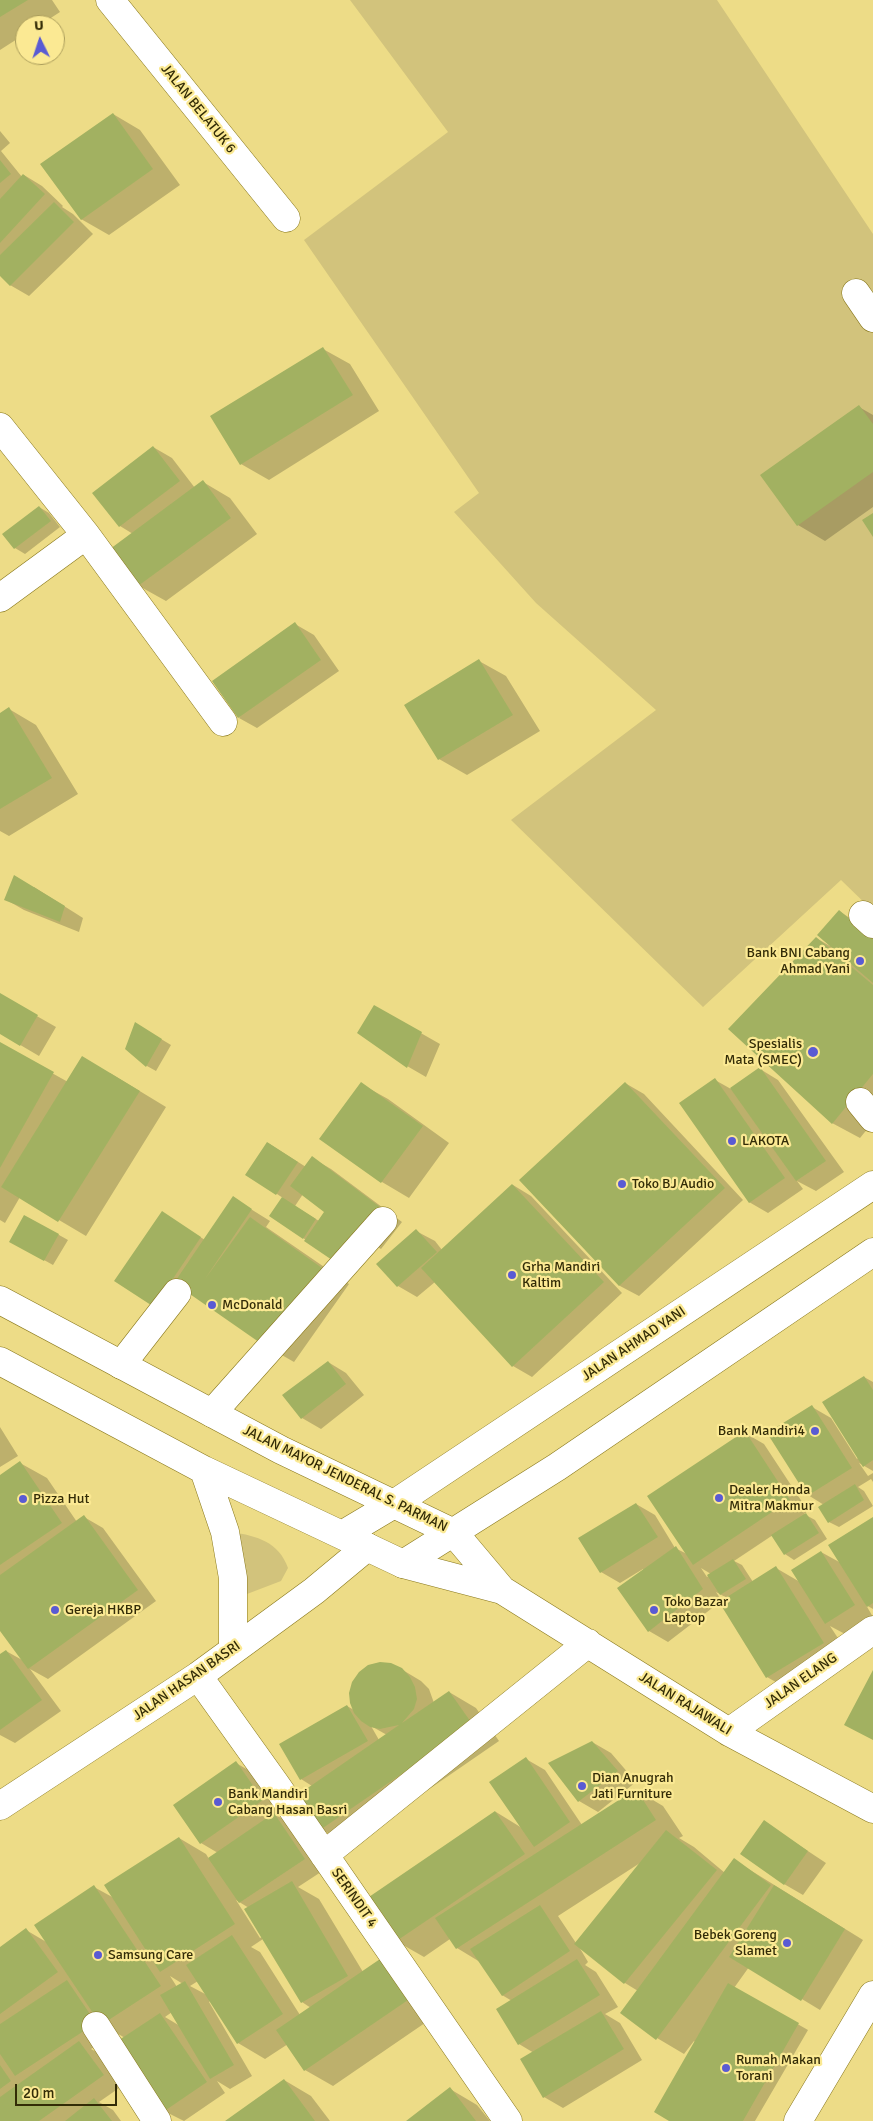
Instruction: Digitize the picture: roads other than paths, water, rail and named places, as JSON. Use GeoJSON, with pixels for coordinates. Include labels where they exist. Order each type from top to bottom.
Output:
{"type":"FeatureCollection","features":[{"type":"Feature","properties":{"kind":"street","name":"JALAN BELATUK 6"},"geometry":{"type":"LineString","coordinates":[[110,0],[286,218]]}},
{"type":"Feature","properties":{"kind":"street"},"geometry":{"type":"LineString","coordinates":[[856,293],[873,318]]}},
{"type":"Feature","properties":{"kind":"street"},"geometry":{"type":"LineString","coordinates":[[0,427],[86,535],[223,722]]}},
{"type":"Feature","properties":{"kind":"street"},"geometry":{"type":"LineString","coordinates":[[0,598],[86,535]]}},
{"type":"Feature","properties":{"kind":"street","name":"JALAN AHMAD YANI"},"geometry":{"type":"LineString","coordinates":[[342,1535],[394,1504],[873,1185]]}},
{"type":"Feature","properties":{"kind":"street"},"geometry":{"type":"LineString","coordinates":[[212,1413],[382,1221]]}},
{"type":"Feature","properties":{"kind":"street"},"geometry":{"type":"LineString","coordinates":[[403,1564],[557,1467],[873,1252]]}},
{"type":"Feature","properties":{"kind":"street"},"geometry":{"type":"LineString","coordinates":[[121,1365],[177,1293]]}},
{"type":"Feature","properties":{"kind":"street","name":"JALAN MAYOR JENDERAL S. PARMAN"},"geometry":{"type":"LineString","coordinates":[[0,1300],[281,1450],[454,1533],[502,1590]]}},
{"type":"Feature","properties":{"kind":"street"},"geometry":{"type":"LineString","coordinates":[[0,1361],[204,1470],[403,1564],[502,1590]]}},
{"type":"Feature","properties":{"kind":"street"},"geometry":{"type":"LineString","coordinates":[[204,1470],[225,1532],[233,1578],[233,1650]]}},
{"type":"Feature","properties":{"kind":"street","name":"JALAN HASAN BASRI"},"geometry":{"type":"LineString","coordinates":[[0,1806],[198,1676],[314,1591],[367,1547]]}},
{"type":"Feature","properties":{"kind":"street","name":"JALAN RAJAWALI"},"geometry":{"type":"LineString","coordinates":[[502,1590],[729,1732],[873,1809]]}},
{"type":"Feature","properties":{"kind":"street","name":"JALAN ELANG"},"geometry":{"type":"LineString","coordinates":[[729,1732],[873,1630]]}},
{"type":"Feature","properties":{"kind":"street"},"geometry":{"type":"LineString","coordinates":[[324,1855],[588,1643]]}},
{"type":"Feature","properties":{"kind":"street","name":"SERINDIT 4"},"geometry":{"type":"LineString","coordinates":[[198,1676],[508,2121]]}},
{"type":"Feature","properties":{"kind":"street"},"geometry":{"type":"LineString","coordinates":[[798,2121],[873,1996]]}},
{"type":"Feature","properties":{"kind":"street"},"geometry":{"type":"LineString","coordinates":[[96,2026],[157,2121]]}},
{"type":"Feature","properties":{"kind":"place","name":"Bank BNI Cabang Ahmad Yani"},"geometry":{"type":"Point","coordinates":[860,961]}},
{"type":"Feature","properties":{"kind":"place","name":"Spesialis Mata (SMEC)"},"geometry":{"type":"Point","coordinates":[813,1052]}},
{"type":"Feature","properties":{"kind":"place","name":"LAKOTA"},"geometry":{"type":"Point","coordinates":[732,1141]}},
{"type":"Feature","properties":{"kind":"place","name":"Toko BJ Audio"},"geometry":{"type":"Point","coordinates":[622,1184]}},
{"type":"Feature","properties":{"kind":"place","name":"Grha Mandiri Kaltim"},"geometry":{"type":"Point","coordinates":[512,1275]}},
{"type":"Feature","properties":{"kind":"place","name":"McDonald"},"geometry":{"type":"Point","coordinates":[212,1305]}},
{"type":"Feature","properties":{"kind":"place","name":"Bank Mandiri4"},"geometry":{"type":"Point","coordinates":[815,1431]}},
{"type":"Feature","properties":{"kind":"place","name":"Dealer Honda Mitra Makmur"},"geometry":{"type":"Point","coordinates":[719,1498]}},
{"type":"Feature","properties":{"kind":"place","name":"Pizza Hut"},"geometry":{"type":"Point","coordinates":[23,1499]}},
{"type":"Feature","properties":{"kind":"place","name":"Gereja HKBP"},"geometry":{"type":"Point","coordinates":[55,1610]}},
{"type":"Feature","properties":{"kind":"place","name":"Toko Bazar Laptop"},"geometry":{"type":"Point","coordinates":[654,1610]}},
{"type":"Feature","properties":{"kind":"place","name":"Dian Anugrah Jati Furniture"},"geometry":{"type":"Point","coordinates":[582,1786]}},
{"type":"Feature","properties":{"kind":"place","name":"Bank Mandiri Cabang Hasan Basri"},"geometry":{"type":"Point","coordinates":[218,1802]}},
{"type":"Feature","properties":{"kind":"place","name":"Bebek Goreng Slamet"},"geometry":{"type":"Point","coordinates":[787,1943]}},
{"type":"Feature","properties":{"kind":"place","name":"Samsung Care"},"geometry":{"type":"Point","coordinates":[98,1955]}},
{"type":"Feature","properties":{"kind":"place","name":"Rumah Makan Torani"},"geometry":{"type":"Point","coordinates":[726,2068]}}]}
